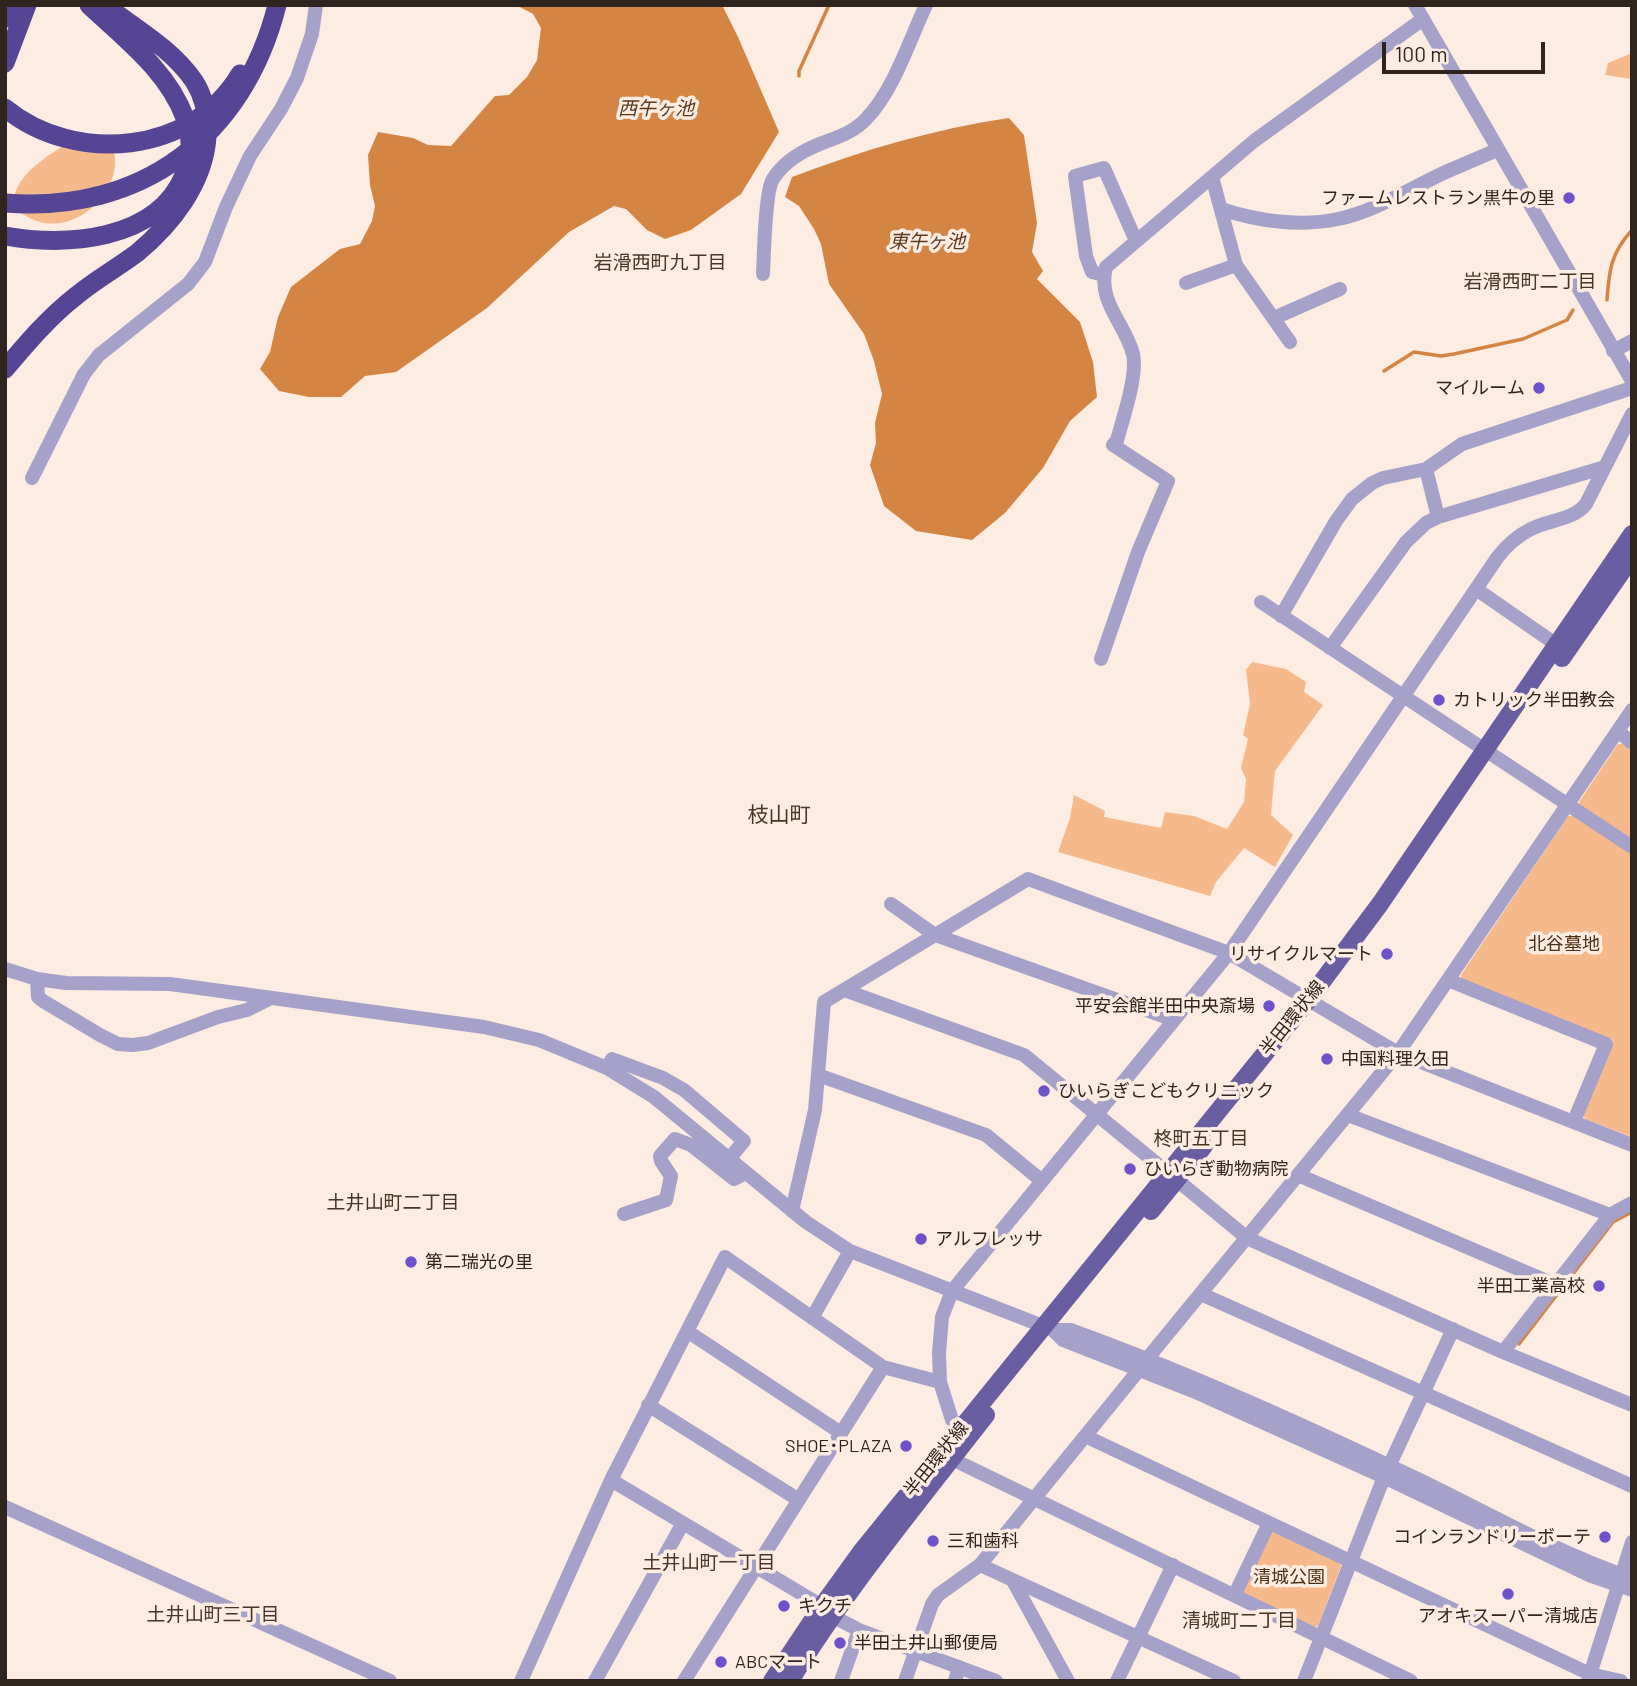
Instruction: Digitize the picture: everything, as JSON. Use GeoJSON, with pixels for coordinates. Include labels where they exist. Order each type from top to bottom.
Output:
{"type":"FeatureCollection","features":[{"type":"Feature","properties":{"kind":"highway"},"geometry":{"type":"LineString","coordinates":[[5,18],[10,5]]}},
{"type":"Feature","properties":{"kind":"highway"},"geometry":{"type":"LineString","coordinates":[[5,63],[27,5]]}},
{"type":"Feature","properties":{"kind":"highway"},"geometry":{"type":"LineString","coordinates":[[5,236],[51,241],[76,240],[116,231],[157,211],[176,190],[187,169],[190,157],[189,133],[175,95],[166,81],[138,51],[89,5]]}},
{"type":"Feature","properties":{"kind":"highway"},"geometry":{"type":"LineString","coordinates":[[5,369],[50,318],[75,296],[137,253],[158,232],[185,200],[202,162],[208,120],[196,84],[169,53],[105,5]]}},
{"type":"Feature","properties":{"kind":"highway"},"geometry":{"type":"LineString","coordinates":[[5,203],[71,202],[96,196],[143,180],[198,144],[248,60],[270,5]]}},
{"type":"Feature","properties":{"kind":"highway"},"geometry":{"type":"LineString","coordinates":[[8,111],[43,131],[87,143],[132,143],[174,132],[197,118],[218,112],[253,74],[271,28],[276,5]]}},
{"type":"Feature","properties":{"kind":"main road","name":"半田環状線"},"geometry":{"type":"LineString","coordinates":[[1490,754],[1557,645],[1632,534]]}},
{"type":"Feature","properties":{"kind":"main road","name":"半田環状線"},"geometry":{"type":"LineString","coordinates":[[790,1681],[861,1552],[961,1427],[1048,1328],[1313,1002],[1380,904],[1632,557]]}},
{"type":"Feature","properties":{"kind":"main road","name":"半田環状線"},"geometry":{"type":"LineString","coordinates":[[772,1681],[952,1459],[1048,1328]]}},
{"type":"Feature","properties":{"kind":"street"},"geometry":{"type":"LineString","coordinates":[[33,478],[84,374],[99,355],[188,284],[205,262],[243,170],[297,78],[312,34],[316,5]]}},
{"type":"Feature","properties":{"kind":"street"},"geometry":{"type":"LineString","coordinates":[[763,274],[772,180],[791,159],[802,152],[848,134],[865,121],[881,101],[926,5]]}},
{"type":"Feature","properties":{"kind":"street"},"geometry":{"type":"LineString","coordinates":[[1415,5],[1632,381]]}},
{"type":"Feature","properties":{"kind":"street"},"geometry":{"type":"LineString","coordinates":[[1101,659],[1138,552],[1168,481],[1113,445],[1117,440],[1130,394],[1134,357],[1107,301],[1104,275],[1106,267],[1254,141],[1423,19]]}},
{"type":"Feature","properties":{"kind":"street"},"geometry":{"type":"LineString","coordinates":[[1221,209],[1247,218],[1276,221],[1313,222],[1338,219],[1368,209],[1497,150]]}},
{"type":"Feature","properties":{"kind":"street"},"geometry":{"type":"LineString","coordinates":[[1104,275],[1092,272],[1086,256],[1075,176],[1104,168],[1136,242]]}},
{"type":"Feature","properties":{"kind":"street"},"geometry":{"type":"LineString","coordinates":[[1212,177],[1236,265],[1290,342]]}},
{"type":"Feature","properties":{"kind":"street"},"geometry":{"type":"LineString","coordinates":[[1186,284],[1236,265]]}},
{"type":"Feature","properties":{"kind":"street"},"geometry":{"type":"LineString","coordinates":[[1274,318],[1340,289]]}},
{"type":"Feature","properties":{"kind":"street"},"geometry":{"type":"LineString","coordinates":[[1613,351],[1632,341]]}},
{"type":"Feature","properties":{"kind":"street"},"geometry":{"type":"LineString","coordinates":[[1281,616],[1329,531],[1352,499],[1383,478],[1426,469],[1462,444],[1632,388]]}},
{"type":"Feature","properties":{"kind":"street"},"geometry":{"type":"LineString","coordinates":[[961,1427],[952,1420],[940,1382],[942,1317],[952,1291],[1229,954],[1502,552],[1532,528],[1581,511],[1586,505],[1632,414]]}},
{"type":"Feature","properties":{"kind":"street"},"geometry":{"type":"LineString","coordinates":[[1330,648],[1416,531],[1438,517],[1605,467]]}},
{"type":"Feature","properties":{"kind":"street"},"geometry":{"type":"LineString","coordinates":[[1426,469],[1438,517]]}},
{"type":"Feature","properties":{"kind":"street"},"geometry":{"type":"LineString","coordinates":[[1476,589],[1557,645]]}},
{"type":"Feature","properties":{"kind":"street"},"geometry":{"type":"LineString","coordinates":[[1261,603],[1632,848]]}},
{"type":"Feature","properties":{"kind":"street"},"geometry":{"type":"LineString","coordinates":[[905,1681],[932,1604],[938,1595],[980,1565],[1398,1052],[1632,710]]}},
{"type":"Feature","properties":{"kind":"street"},"geometry":{"type":"LineString","coordinates":[[1618,731],[1632,743]]}},
{"type":"Feature","properties":{"kind":"street"},"geometry":{"type":"LineString","coordinates":[[792,1210],[816,1110],[824,1002],[1028,879],[1229,954],[1398,1052],[1632,1145]]}},
{"type":"Feature","properties":{"kind":"street"},"geometry":{"type":"LineString","coordinates":[[891,904],[934,935],[1174,1020]]}},
{"type":"Feature","properties":{"kind":"street"},"geometry":{"type":"LineString","coordinates":[[5,970],[37,979],[66,983],[170,984],[271,998],[510,1032],[561,1048],[607,1068],[654,1097],[792,1210],[850,1251],[1048,1328],[1063,1340],[1143,1364],[1198,1392],[1386,1471],[1558,1561],[1623,1579],[1632,1590]]}},
{"type":"Feature","properties":{"kind":"street"},"geometry":{"type":"LineString","coordinates":[[37,979],[38,997],[118,1044],[148,1043],[218,1017],[247,1010],[271,998]]}},
{"type":"Feature","properties":{"kind":"street"},"geometry":{"type":"LineString","coordinates":[[1448,980],[1606,1044],[1574,1121]]}},
{"type":"Feature","properties":{"kind":"street"},"geometry":{"type":"LineString","coordinates":[[844,990],[1024,1055],[1247,1238],[1503,1352],[1632,1405]]}},
{"type":"Feature","properties":{"kind":"street"},"geometry":{"type":"LineString","coordinates":[[607,1068],[612,1059],[663,1078],[684,1090],[744,1141],[729,1159]]}},
{"type":"Feature","properties":{"kind":"street"},"geometry":{"type":"LineString","coordinates":[[818,1075],[986,1135],[1042,1181]]}},
{"type":"Feature","properties":{"kind":"street"},"geometry":{"type":"LineString","coordinates":[[1348,1115],[1610,1215]]}},
{"type":"Feature","properties":{"kind":"street"},"geometry":{"type":"LineString","coordinates":[[624,1214],[666,1200],[671,1176],[660,1161],[660,1156],[675,1139],[691,1146],[734,1179],[746,1173]]}},
{"type":"Feature","properties":{"kind":"street"},"geometry":{"type":"LineString","coordinates":[[1298,1175],[1556,1285]]}},
{"type":"Feature","properties":{"kind":"street"},"geometry":{"type":"LineString","coordinates":[[1503,1352],[1610,1215],[1632,1203]]}},
{"type":"Feature","properties":{"kind":"street"},"geometry":{"type":"LineString","coordinates":[[812,1318],[850,1251]]}},
{"type":"Feature","properties":{"kind":"street"},"geometry":{"type":"LineString","coordinates":[[520,1681],[611,1480],[725,1257],[883,1367],[940,1382]]}},
{"type":"Feature","properties":{"kind":"street"},"geometry":{"type":"LineString","coordinates":[[1200,1294],[1632,1486]]}},
{"type":"Feature","properties":{"kind":"street"},"geometry":{"type":"LineString","coordinates":[[1304,1681],[1386,1471],[1453,1329]]}},
{"type":"Feature","properties":{"kind":"street"},"geometry":{"type":"LineString","coordinates":[[687,1331],[841,1433]]}},
{"type":"Feature","properties":{"kind":"street"},"geometry":{"type":"LineString","coordinates":[[684,1681],[883,1367]]}},
{"type":"Feature","properties":{"kind":"street"},"geometry":{"type":"LineString","coordinates":[[648,1405],[799,1500]]}},
{"type":"Feature","properties":{"kind":"street"},"geometry":{"type":"LineString","coordinates":[[1085,1436],[1589,1677],[1621,1681]]}},
{"type":"Feature","properties":{"kind":"street"},"geometry":{"type":"LineString","coordinates":[[952,1459],[1411,1681]]}},
{"type":"Feature","properties":{"kind":"street"},"geometry":{"type":"LineString","coordinates":[[611,1480],[859,1630],[916,1652],[957,1674],[996,1681]]}},
{"type":"Feature","properties":{"kind":"street"},"geometry":{"type":"LineString","coordinates":[[5,1507],[390,1681]]}},
{"type":"Feature","properties":{"kind":"street"},"geometry":{"type":"LineString","coordinates":[[595,1681],[682,1523]]}},
{"type":"Feature","properties":{"kind":"street"},"geometry":{"type":"LineString","coordinates":[[1235,1594],[1269,1523]]}},
{"type":"Feature","properties":{"kind":"street"},"geometry":{"type":"LineString","coordinates":[[1589,1677],[1623,1579],[1632,1542]]}},
{"type":"Feature","properties":{"kind":"street"},"geometry":{"type":"LineString","coordinates":[[980,1565],[1234,1681]]}},
{"type":"Feature","properties":{"kind":"street"},"geometry":{"type":"LineString","coordinates":[[1117,1681],[1172,1565]]}},
{"type":"Feature","properties":{"kind":"street"},"geometry":{"type":"LineString","coordinates":[[1013,1581],[1068,1681]]}},
{"type":"Feature","properties":{"kind":"street"},"geometry":{"type":"LineString","coordinates":[[841,1681],[859,1630]]}},
{"type":"Feature","properties":{"kind":"green space"},"geometry":{"type":"Polygon","coordinates":[[[1632,53],[1632,79],[1605,75],[1608,63],[1632,53]]]}},
{"type":"Feature","properties":{"kind":"green space"},"geometry":{"type":"Polygon","coordinates":[[[68,143],[114,152],[115,166],[106,192],[86,213],[59,223],[37,221],[16,210],[15,193],[24,177],[37,164],[68,143]]]}},
{"type":"Feature","properties":{"kind":"green space"},"geometry":{"type":"Polygon","coordinates":[[[1252,662],[1286,669],[1306,682],[1304,692],[1323,705],[1275,771],[1271,815],[1293,835],[1275,867],[1244,848],[1216,882],[1210,896],[1058,852],[1070,818],[1074,795],[1105,811],[1104,817],[1161,828],[1165,812],[1194,816],[1227,829],[1244,802],[1246,779],[1241,768],[1248,739],[1243,735],[1250,704],[1246,670],[1252,662]]]}},
{"type":"Feature","properties":{"kind":"green space"},"geometry":{"type":"Polygon","coordinates":[[[1618,744],[1623,744],[1632,752],[1632,840],[1580,806],[1579,802],[1618,744]]]}},
{"type":"Feature","properties":{"kind":"green space","name":"北谷墓地"},"geometry":{"type":"Polygon","coordinates":[[[1568,816],[1574,816],[1632,853],[1632,1137],[1585,1119],[1583,1115],[1613,1040],[1462,980],[1461,975],[1568,816]]]}},
{"type":"Feature","properties":{"kind":"green space","name":"清城公園"},"geometry":{"type":"Polygon","coordinates":[[[1273,1531],[1339,1562],[1341,1566],[1318,1626],[1314,1627],[1244,1593],[1242,1589],[1269,1533],[1273,1531]]]}},
{"type":"Feature","properties":{"kind":"water","name":"西午ヶ池"},"geometry":{"type":"Polygon","coordinates":[[[516,5],[722,5],[779,132],[741,194],[691,230],[665,239],[647,230],[626,209],[614,206],[569,232],[487,308],[396,372],[365,376],[341,397],[309,397],[279,391],[260,369],[270,352],[278,317],[291,287],[340,249],[360,244],[372,221],[375,206],[368,155],[378,132],[413,138],[428,145],[451,146],[495,96],[509,95],[527,77],[537,60],[541,28],[533,14],[516,5]]]}},
{"type":"Feature","properties":{"kind":"water","name":"東午ヶ池"},"geometry":{"type":"Polygon","coordinates":[[[1009,118],[1024,135],[1037,223],[1032,252],[1043,271],[1037,279],[1080,322],[1093,362],[1097,397],[1070,421],[1043,468],[1005,513],[972,540],[916,531],[884,506],[870,465],[876,443],[875,423],[882,394],[874,361],[864,334],[829,284],[821,244],[814,229],[799,206],[785,197],[792,177],[819,167],[926,134],[1009,118]]]}},
{"type":"Feature","properties":{"kind":"waterway"},"geometry":{"type":"LineString","coordinates":[[799,76],[829,5]]}},
{"type":"Feature","properties":{"kind":"waterway"},"geometry":{"type":"LineString","coordinates":[[1607,300],[1612,262],[1632,230]]}},
{"type":"Feature","properties":{"kind":"waterway"},"geometry":{"type":"LineString","coordinates":[[1384,371],[1414,352],[1441,356],[1523,339],[1567,320],[1573,310]]}},
{"type":"Feature","properties":{"kind":"waterway"},"geometry":{"type":"LineString","coordinates":[[1519,1344],[1613,1222],[1632,1212]]}},
{"type":"Feature","properties":{"kind":"place","name":"ファームレストラン黒牛の里"},"geometry":{"type":"Point","coordinates":[1569,198]}},
{"type":"Feature","properties":{"kind":"place","name":"マイルーム"},"geometry":{"type":"Point","coordinates":[1539,388]}},
{"type":"Feature","properties":{"kind":"place","name":"カトリック半田教会"},"geometry":{"type":"Point","coordinates":[1439,700]}},
{"type":"Feature","properties":{"kind":"place","name":"リサイクルマート"},"geometry":{"type":"Point","coordinates":[1387,954]}},
{"type":"Feature","properties":{"kind":"place","name":"平安会館半田中央斎場"},"geometry":{"type":"Point","coordinates":[1269,1006]}},
{"type":"Feature","properties":{"kind":"place","name":"中国料理久田"},"geometry":{"type":"Point","coordinates":[1327,1059]}},
{"type":"Feature","properties":{"kind":"place","name":"ひいらぎこどもクリニック"},"geometry":{"type":"Point","coordinates":[1044,1091]}},
{"type":"Feature","properties":{"kind":"place","name":"ひいらぎ動物病院"},"geometry":{"type":"Point","coordinates":[1130,1169]}},
{"type":"Feature","properties":{"kind":"place","name":"アルフレッサ"},"geometry":{"type":"Point","coordinates":[921,1239]}},
{"type":"Feature","properties":{"kind":"place","name":"第二瑞光の里"},"geometry":{"type":"Point","coordinates":[411,1262]}},
{"type":"Feature","properties":{"kind":"place","name":"半田工業高校"},"geometry":{"type":"Point","coordinates":[1599,1286]}},
{"type":"Feature","properties":{"kind":"place","name":"SHOE･PLAZA"},"geometry":{"type":"Point","coordinates":[906,1446]}},
{"type":"Feature","properties":{"kind":"place","name":"コインランドリーボーテ"},"geometry":{"type":"Point","coordinates":[1605,1537]}},
{"type":"Feature","properties":{"kind":"place","name":"三和歯科"},"geometry":{"type":"Point","coordinates":[933,1541]}},
{"type":"Feature","properties":{"kind":"place","name":"アオキスーパー清城店"},"geometry":{"type":"Point","coordinates":[1508,1594]}},
{"type":"Feature","properties":{"kind":"place","name":"キクチ"},"geometry":{"type":"Point","coordinates":[784,1606]}},
{"type":"Feature","properties":{"kind":"place","name":"半田土井山郵便局"},"geometry":{"type":"Point","coordinates":[840,1643]}},
{"type":"Feature","properties":{"kind":"place","name":"ABCマート"},"geometry":{"type":"Point","coordinates":[721,1662]}},
{"type":"Feature","properties":{"kind":"district","name":"岩滑西町九丁目"},"geometry":{"type":"Point","coordinates":[660,263]}},
{"type":"Feature","properties":{"kind":"district","name":"岩滑西町二丁目"},"geometry":{"type":"Point","coordinates":[1530,282]}},
{"type":"Feature","properties":{"kind":"district","name":"枝山町"},"geometry":{"type":"Point","coordinates":[779,815]}},
{"type":"Feature","properties":{"kind":"district","name":"柊町五丁目"},"geometry":{"type":"Point","coordinates":[1201,1139]}},
{"type":"Feature","properties":{"kind":"district","name":"土井山町二丁目"},"geometry":{"type":"Point","coordinates":[393,1203]}},
{"type":"Feature","properties":{"kind":"district","name":"土井山町一丁目"},"geometry":{"type":"Point","coordinates":[709,1563]}},
{"type":"Feature","properties":{"kind":"district","name":"土井山町三丁目"},"geometry":{"type":"Point","coordinates":[213,1615]}},
{"type":"Feature","properties":{"kind":"district","name":"清城町二丁目"},"geometry":{"type":"Point","coordinates":[1239,1621]}}]}
